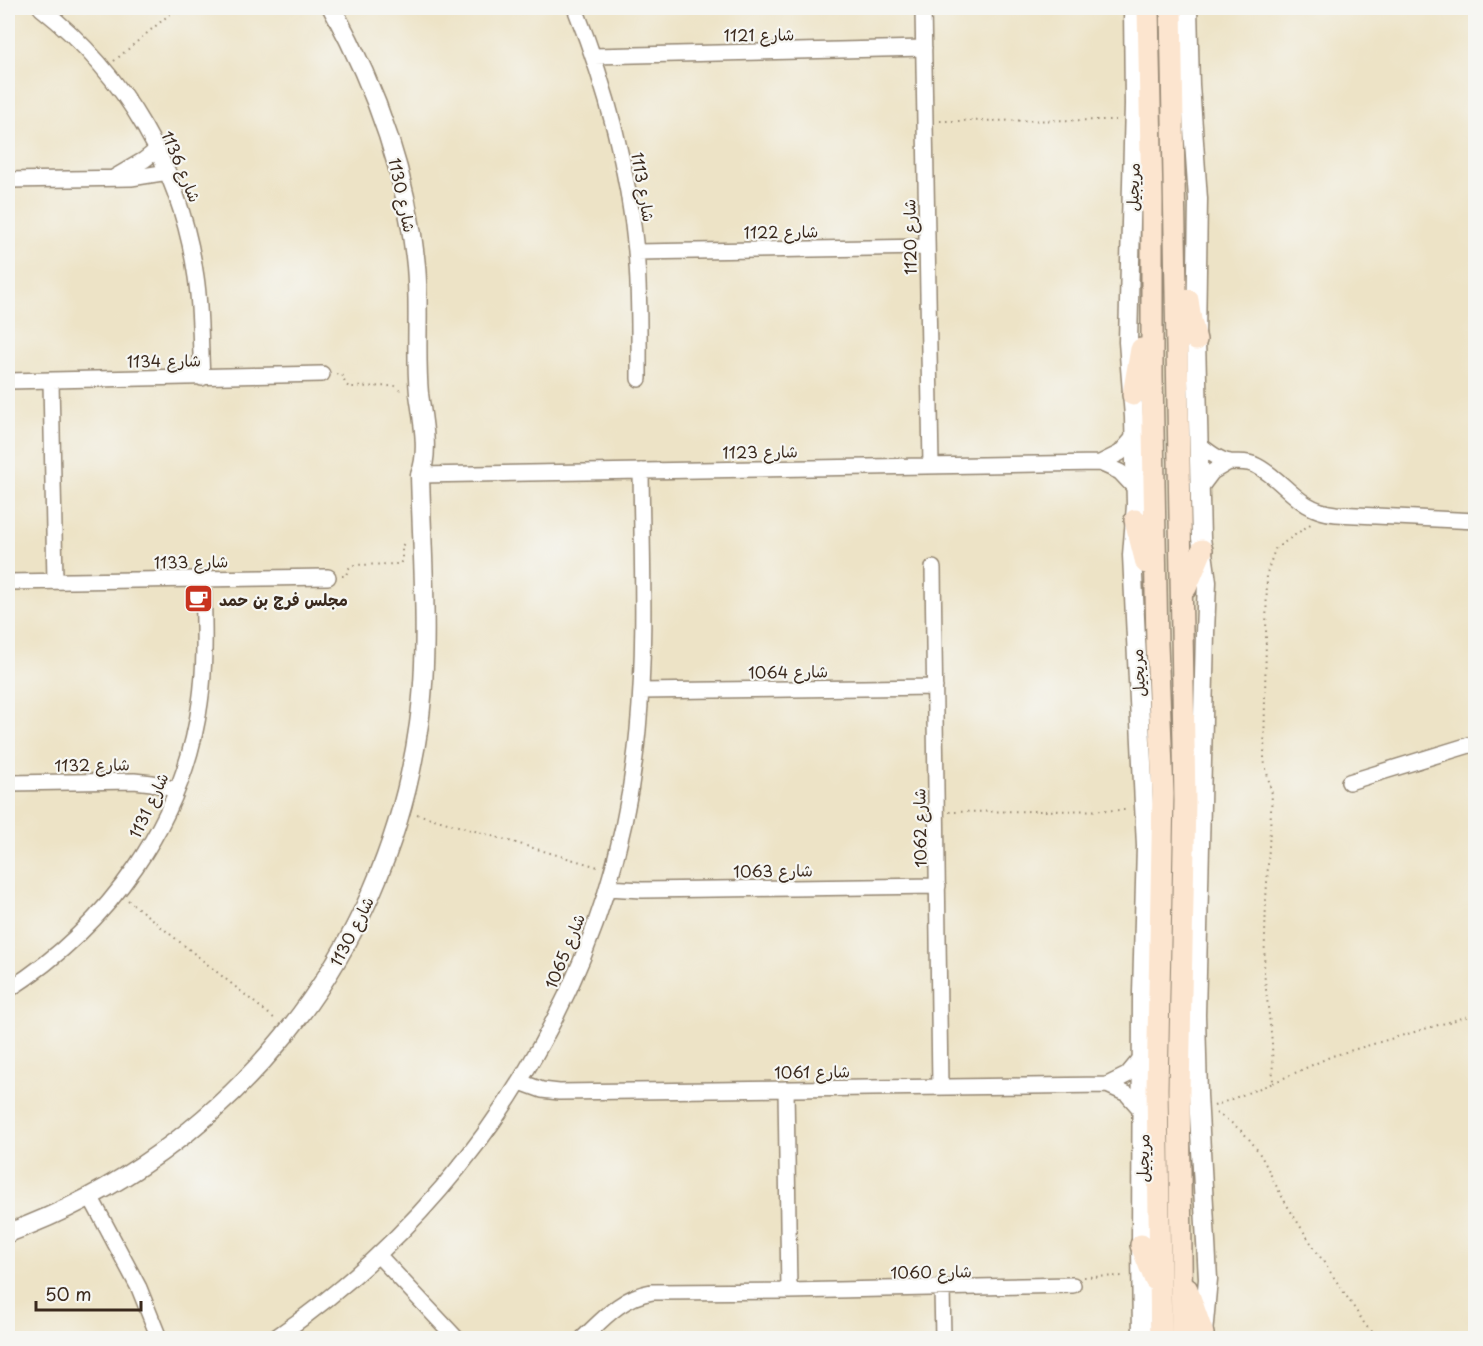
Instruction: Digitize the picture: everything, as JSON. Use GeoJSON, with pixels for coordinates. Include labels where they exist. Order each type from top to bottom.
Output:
{"type":"FeatureCollection","features":[{"type":"Feature","properties":{"kind":"main road","name":"مريجيل"},"geometry":{"type":"LineString","coordinates":[[1148,8],[1156,644],[1163,794],[1157,1089],[1161,1338]]}},
{"type":"Feature","properties":{"kind":"main road"},"geometry":{"type":"LineString","coordinates":[[1171,8],[1185,801],[1179,1090],[1182,1338]]}},
{"type":"Feature","properties":{"kind":"main road"},"geometry":{"type":"LineString","coordinates":[[1173,132],[1181,152],[1183,165],[1188,298],[1196,340]]}},
{"type":"Feature","properties":{"kind":"main road"},"geometry":{"type":"LineString","coordinates":[[1133,395],[1141,347],[1146,246],[1152,201]]}},
{"type":"Feature","properties":{"kind":"main road"},"geometry":{"type":"LineString","coordinates":[[1135,520],[1143,547],[1156,644]]}},
{"type":"Feature","properties":{"kind":"main road"},"geometry":{"type":"LineString","coordinates":[[1183,597],[1202,550]]}},
{"type":"Feature","properties":{"kind":"main road"},"geometry":{"type":"LineString","coordinates":[[1141,1245],[1160,1293]]}},
{"type":"Feature","properties":{"kind":"main road"},"geometry":{"type":"LineString","coordinates":[[1181,1274],[1203,1336]]}},
{"type":"Feature","properties":{"kind":"street","name":"شارع 1136"},"geometry":{"type":"LineString","coordinates":[[41,8],[67,28],[105,69],[132,105],[158,149],[187,229],[197,279],[202,378]]}},
{"type":"Feature","properties":{"kind":"street","name":"شارع 1130"},"geometry":{"type":"LineString","coordinates":[[8,1233],[90,1196],[142,1165],[204,1119],[236,1089],[311,1002],[348,941],[382,868],[402,809],[413,760],[423,681],[420,475],[424,459],[424,429],[423,409],[419,396],[419,305],[416,266],[404,187],[393,149],[374,93],[332,8]]}},
{"type":"Feature","properties":{"kind":"street","name":"شارع 1113"},"geometry":{"type":"LineString","coordinates":[[576,8],[594,56],[619,147],[636,252],[639,379]]}},
{"type":"Feature","properties":{"kind":"street","name":"شارع 1120"},"geometry":{"type":"LineString","coordinates":[[923,8],[931,466]]}},
{"type":"Feature","properties":{"kind":"street","name":"مريجيل"},"geometry":{"type":"LineString","coordinates":[[1133,8],[1134,120],[1128,342],[1133,395],[1135,488],[1132,555],[1145,810],[1142,1338]]}},
{"type":"Feature","properties":{"kind":"street"},"geometry":{"type":"LineString","coordinates":[[1188,8],[1197,199],[1198,443],[1202,550],[1208,594],[1205,633],[1196,1015],[1208,1279],[1203,1336]]}},
{"type":"Feature","properties":{"kind":"street","name":"شارع 1121"},"geometry":{"type":"LineString","coordinates":[[594,56],[924,48]]}},
{"type":"Feature","properties":{"kind":"street"},"geometry":{"type":"LineString","coordinates":[[112,178],[136,165],[158,149]]}},
{"type":"Feature","properties":{"kind":"street"},"geometry":{"type":"LineString","coordinates":[[8,180],[112,178],[150,176],[168,172]]}},
{"type":"Feature","properties":{"kind":"street","name":"شارع 1122"},"geometry":{"type":"LineString","coordinates":[[636,252],[927,247]]}},
{"type":"Feature","properties":{"kind":"street","name":"شارع 1134"},"geometry":{"type":"LineString","coordinates":[[8,381],[322,374]]}},
{"type":"Feature","properties":{"kind":"street"},"geometry":{"type":"LineString","coordinates":[[51,381],[55,581]]}},
{"type":"Feature","properties":{"kind":"street"},"geometry":{"type":"LineString","coordinates":[[1100,463],[1120,453],[1134,437]]}},
{"type":"Feature","properties":{"kind":"street"},"geometry":{"type":"LineString","coordinates":[[1198,443],[1212,454],[1228,462],[1245,462],[1257,466],[1309,507],[1326,513],[1476,521]]}},
{"type":"Feature","properties":{"kind":"street"},"geometry":{"type":"LineString","coordinates":[[1200,488],[1212,472],[1228,462]]}},
{"type":"Feature","properties":{"kind":"street"},"geometry":{"type":"LineString","coordinates":[[1100,463],[1120,472],[1135,488]]}},
{"type":"Feature","properties":{"kind":"street","name":"شارع 1123"},"geometry":{"type":"LineString","coordinates":[[420,475],[1100,463]]}},
{"type":"Feature","properties":{"kind":"street","name":"شارع 1065"},"geometry":{"type":"LineString","coordinates":[[275,1338],[324,1303],[379,1256],[450,1180],[498,1116],[520,1082],[576,975],[608,888],[632,776],[641,691],[641,471]]}},
{"type":"Feature","properties":{"kind":"street","name":"شارع 1062"},"geometry":{"type":"LineString","coordinates":[[933,568],[940,1087]]}},
{"type":"Feature","properties":{"kind":"street","name":"شارع 1133"},"geometry":{"type":"LineString","coordinates":[[8,582],[328,577]]}},
{"type":"Feature","properties":{"kind":"street","name":"شارع 1131"},"geometry":{"type":"LineString","coordinates":[[8,990],[66,947],[85,930],[118,892],[153,840],[177,790],[192,745],[200,704],[204,667],[203,579]]}},
{"type":"Feature","properties":{"kind":"street","name":"شارع 1064"},"geometry":{"type":"LineString","coordinates":[[641,691],[935,687]]}},
{"type":"Feature","properties":{"kind":"street"},"geometry":{"type":"LineString","coordinates":[[1349,782],[1476,743]]}},
{"type":"Feature","properties":{"kind":"street","name":"شارع 1132"},"geometry":{"type":"LineString","coordinates":[[8,783],[134,781],[162,785],[177,790]]}},
{"type":"Feature","properties":{"kind":"street","name":"شارع 1063"},"geometry":{"type":"LineString","coordinates":[[608,888],[642,890],[938,886]]}},
{"type":"Feature","properties":{"kind":"street"},"geometry":{"type":"LineString","coordinates":[[1107,1085],[1127,1075],[1142,1058]]}},
{"type":"Feature","properties":{"kind":"street","name":"شارع 1061"},"geometry":{"type":"LineString","coordinates":[[520,1082],[542,1090],[559,1092],[1107,1085]]}},
{"type":"Feature","properties":{"kind":"street"},"geometry":{"type":"LineString","coordinates":[[1107,1085],[1128,1094],[1142,1111]]}},
{"type":"Feature","properties":{"kind":"street"},"geometry":{"type":"LineString","coordinates":[[786,1089],[789,1292]]}},
{"type":"Feature","properties":{"kind":"street"},"geometry":{"type":"LineString","coordinates":[[90,1196],[138,1288],[159,1338]]}},
{"type":"Feature","properties":{"kind":"street"},"geometry":{"type":"LineString","coordinates":[[379,1256],[456,1338]]}},
{"type":"Feature","properties":{"kind":"street","name":"شارع 1060"},"geometry":{"type":"LineString","coordinates":[[583,1338],[621,1303],[639,1294],[652,1292],[789,1292],[1073,1285]]}},
{"type":"Feature","properties":{"kind":"street"},"geometry":{"type":"LineString","coordinates":[[942,1289],[943,1338]]}},
{"type":"Feature","properties":{"kind":"path"},"geometry":{"type":"LineString","coordinates":[[105,69],[177,8]]}},
{"type":"Feature","properties":{"kind":"path"},"geometry":{"type":"LineString","coordinates":[[925,121],[1134,120]]}},
{"type":"Feature","properties":{"kind":"path"},"geometry":{"type":"LineString","coordinates":[[1476,292],[1471,310],[1476,340]]}},
{"type":"Feature","properties":{"kind":"path"},"geometry":{"type":"LineString","coordinates":[[322,374],[341,374],[349,387],[395,386],[405,396],[419,396]]}},
{"type":"Feature","properties":{"kind":"path"},"geometry":{"type":"LineString","coordinates":[[1273,1083],[1272,1042],[1264,972],[1272,794],[1264,760],[1267,573],[1275,549],[1326,513]]}},
{"type":"Feature","properties":{"kind":"path"},"geometry":{"type":"LineString","coordinates":[[328,577],[344,576],[353,565],[398,564],[402,560],[404,543],[421,540]]}},
{"type":"Feature","properties":{"kind":"path"},"geometry":{"type":"LineString","coordinates":[[402,809],[612,871]]}},
{"type":"Feature","properties":{"kind":"path"},"geometry":{"type":"LineString","coordinates":[[937,812],[1145,810]]}},
{"type":"Feature","properties":{"kind":"path"},"geometry":{"type":"LineString","coordinates":[[118,892],[289,1030]]}},
{"type":"Feature","properties":{"kind":"path"},"geometry":{"type":"LineString","coordinates":[[1202,1108],[1273,1083],[1332,1056],[1476,1014]]}},
{"type":"Feature","properties":{"kind":"path"},"geometry":{"type":"LineString","coordinates":[[1202,1108],[1212,1111],[1233,1124],[1256,1146],[1265,1159],[1289,1208],[1366,1326],[1379,1338]]}},
{"type":"Feature","properties":{"kind":"path"},"geometry":{"type":"LineString","coordinates":[[1073,1285],[1072,1277],[1141,1276]]}},
{"type":"Feature","properties":{"kind":"place","name":"مجلس فرج بن حمد"},"geometry":{"type":"Point","coordinates":[198,599]}}]}
